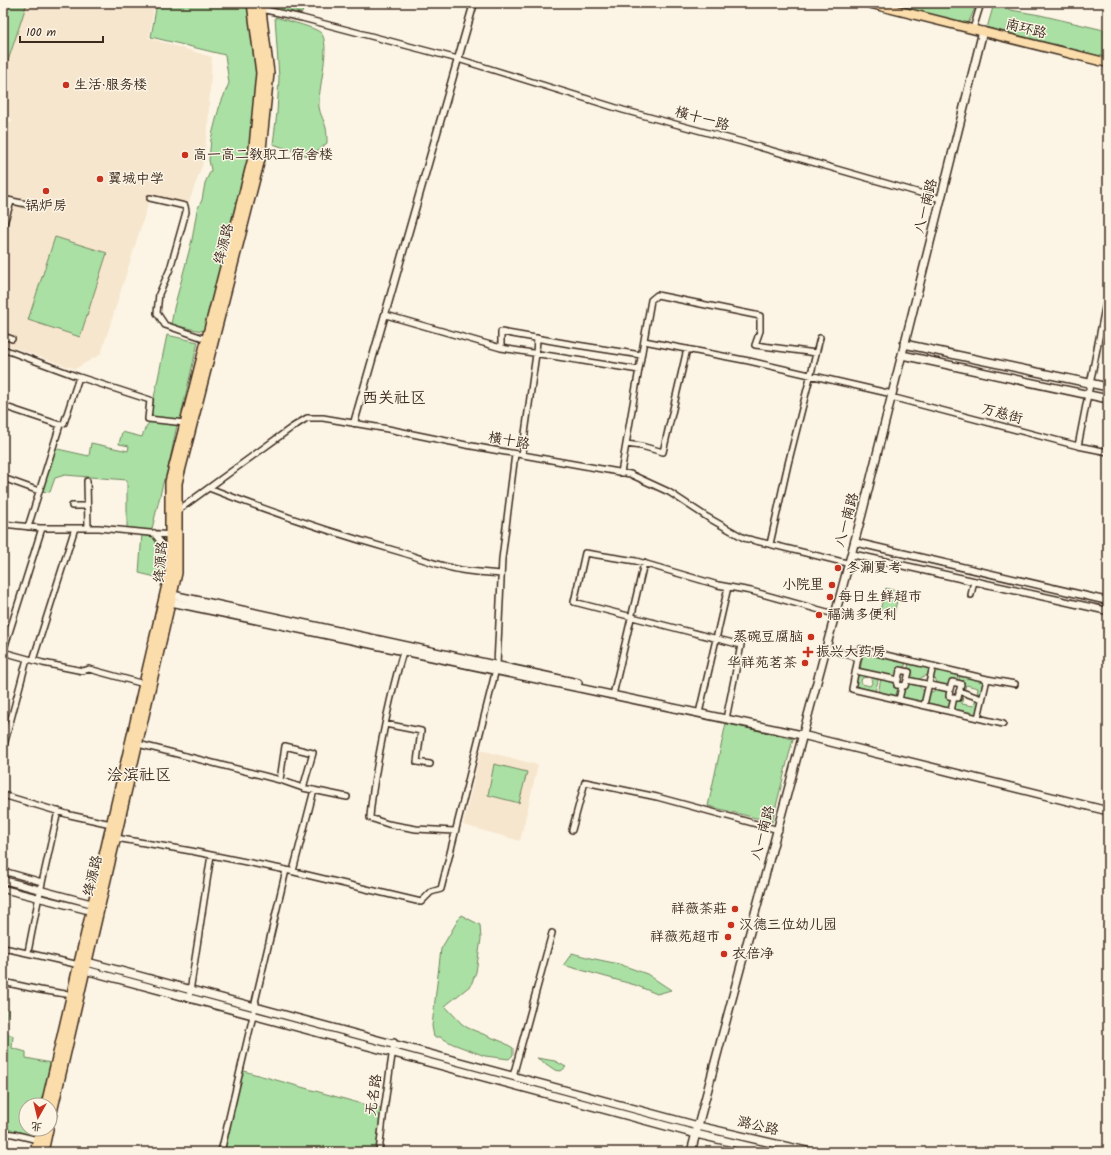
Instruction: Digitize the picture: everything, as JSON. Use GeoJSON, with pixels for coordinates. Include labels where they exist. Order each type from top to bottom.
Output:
{"type":"FeatureCollection","features":[{"type":"Feature","properties":{"kind":"highway","name":"绛源路"},"geometry":{"type":"LineString","coordinates":[[55,1097],[84,965],[138,744],[168,598],[170,572],[170,482],[253,158],[261,73],[252,3]]}},
{"type":"Feature","properties":{"kind":"highway","name":"绛源路"},"geometry":{"type":"LineString","coordinates":[[48,1097],[72,995],[84,965],[92,908],[144,684],[168,598],[177,573],[177,482],[260,159],[269,73],[260,6]]}},
{"type":"Feature","properties":{"kind":"highway"},"geometry":{"type":"LineString","coordinates":[[35,1152],[39,1137]]}},
{"type":"Feature","properties":{"kind":"highway"},"geometry":{"type":"LineString","coordinates":[[43,1152],[46,1137]]}},
{"type":"Feature","properties":{"kind":"main road","name":"南环路"},"geometry":{"type":"LineString","coordinates":[[868,3],[891,6],[973,29],[1108,63]]}},
{"type":"Feature","properties":{"kind":"main road","name":"八一南路"},"geometry":{"type":"LineString","coordinates":[[906,344],[941,198],[985,32]]}},
{"type":"Feature","properties":{"kind":"main road","name":"八一南路"},"geometry":{"type":"LineString","coordinates":[[695,1152],[700,1126],[856,542],[985,32]]}},
{"type":"Feature","properties":{"kind":"main road"},"geometry":{"type":"LineString","coordinates":[[906,344],[1108,388]]}},
{"type":"Feature","properties":{"kind":"main road"},"geometry":{"type":"LineString","coordinates":[[903,356],[1108,399]]}},
{"type":"Feature","properties":{"kind":"main road"},"geometry":{"type":"LineString","coordinates":[[168,598],[804,733],[1108,806]]}},
{"type":"Feature","properties":{"kind":"main road"},"geometry":{"type":"LineString","coordinates":[[804,733],[1108,811]]}},
{"type":"Feature","properties":{"kind":"main road","name":"潞公路"},"geometry":{"type":"LineString","coordinates":[[84,965],[255,1004],[513,1076],[700,1126],[811,1152]]}},
{"type":"Feature","properties":{"kind":"main road","name":"潞公路"},"geometry":{"type":"LineString","coordinates":[[84,965],[189,998],[698,1134],[774,1152]]}},
{"type":"Feature","properties":{"kind":"main road","name":"八一南路"},"geometry":{"type":"LineString","coordinates":[[691,1152],[698,1134]]}},
{"type":"Feature","properties":{"kind":"street"},"geometry":{"type":"LineString","coordinates":[[354,423],[474,3]]}},
{"type":"Feature","properties":{"kind":"street"},"geometry":{"type":"LineString","coordinates":[[973,29],[981,3]]}},
{"type":"Feature","properties":{"kind":"street","name":"横十一路"},"geometry":{"type":"LineString","coordinates":[[260,6],[458,59],[623,110],[941,198]]}},
{"type":"Feature","properties":{"kind":"street"},"geometry":{"type":"LineString","coordinates":[[150,198],[184,206],[186,212],[170,269],[159,294],[157,313],[165,325],[206,339]]}},
{"type":"Feature","properties":{"kind":"street"},"geometry":{"type":"LineString","coordinates":[[3,199],[11,202],[35,206]]}},
{"type":"Feature","properties":{"kind":"street"},"geometry":{"type":"LineString","coordinates":[[3,226],[11,202]]}},
{"type":"Feature","properties":{"kind":"street"},"geometry":{"type":"LineString","coordinates":[[1078,446],[1108,292]]}},
{"type":"Feature","properties":{"kind":"street"},"geometry":{"type":"LineString","coordinates":[[621,473],[651,300],[657,295],[760,316],[760,331],[755,346],[816,353]]}},
{"type":"Feature","properties":{"kind":"street"},"geometry":{"type":"LineString","coordinates":[[386,315],[501,348],[639,370]]}},
{"type":"Feature","properties":{"kind":"street"},"geometry":{"type":"LineString","coordinates":[[501,348],[501,332],[641,355]]}},
{"type":"Feature","properties":{"kind":"street"},"geometry":{"type":"LineString","coordinates":[[3,336],[12,340]]}},
{"type":"Feature","properties":{"kind":"street"},"geometry":{"type":"LineString","coordinates":[[522,455],[537,338]]}},
{"type":"Feature","properties":{"kind":"street"},"geometry":{"type":"LineString","coordinates":[[770,544],[788,464],[820,338]]}},
{"type":"Feature","properties":{"kind":"street","name":"万慈街"},"geometry":{"type":"LineString","coordinates":[[644,341],[749,361],[811,375],[1078,446],[1108,452]]}},
{"type":"Feature","properties":{"kind":"street"},"geometry":{"type":"LineString","coordinates":[[3,349],[79,377],[150,400],[148,419],[185,423]]}},
{"type":"Feature","properties":{"kind":"street"},"geometry":{"type":"LineString","coordinates":[[626,444],[642,446],[663,452],[687,349]]}},
{"type":"Feature","properties":{"kind":"street"},"geometry":{"type":"LineString","coordinates":[[28,527],[60,425],[64,423],[79,377]]}},
{"type":"Feature","properties":{"kind":"street"},"geometry":{"type":"LineString","coordinates":[[3,406],[60,425]]}},
{"type":"Feature","properties":{"kind":"street","name":"横十路"},"geometry":{"type":"LineString","coordinates":[[177,511],[291,428],[307,418],[323,418],[630,474],[669,492],[706,517],[744,538],[850,564]]}},
{"type":"Feature","properties":{"kind":"street"},"geometry":{"type":"LineString","coordinates":[[116,838],[286,870],[421,902],[431,892],[441,889],[454,832],[497,668],[504,536],[515,454]]}},
{"type":"Feature","properties":{"kind":"street"},"geometry":{"type":"LineString","coordinates":[[3,478],[40,491]]}},
{"type":"Feature","properties":{"kind":"street"},"geometry":{"type":"LineString","coordinates":[[87,481],[88,528]]}},
{"type":"Feature","properties":{"kind":"street"},"geometry":{"type":"LineString","coordinates":[[209,488],[259,508],[426,560],[461,570],[501,574]]}},
{"type":"Feature","properties":{"kind":"street"},"geometry":{"type":"LineString","coordinates":[[72,506],[87,506]]}},
{"type":"Feature","properties":{"kind":"street"},"geometry":{"type":"LineString","coordinates":[[3,524],[42,528],[99,528],[170,535]]}},
{"type":"Feature","properties":{"kind":"street"},"geometry":{"type":"LineString","coordinates":[[42,528],[3,652],[83,671],[89,670],[144,684]]}},
{"type":"Feature","properties":{"kind":"street"},"geometry":{"type":"LineString","coordinates":[[3,749],[30,659],[75,528]]}},
{"type":"Feature","properties":{"kind":"street"},"geometry":{"type":"LineString","coordinates":[[154,533],[170,554]]}},
{"type":"Feature","properties":{"kind":"street"},"geometry":{"type":"LineString","coordinates":[[856,542],[1108,601]]}},
{"type":"Feature","properties":{"kind":"street"},"geometry":{"type":"LineString","coordinates":[[726,717],[741,645],[574,602],[585,553],[644,564],[728,587],[751,591],[837,615]]}},
{"type":"Feature","properties":{"kind":"street"},"geometry":{"type":"LineString","coordinates":[[852,555],[1108,611]]}},
{"type":"Feature","properties":{"kind":"street"},"geometry":{"type":"LineString","coordinates":[[614,693],[644,564]]}},
{"type":"Feature","properties":{"kind":"street"},"geometry":{"type":"LineString","coordinates":[[971,595],[974,581]]}},
{"type":"Feature","properties":{"kind":"street"},"geometry":{"type":"LineString","coordinates":[[699,711],[728,587]]}},
{"type":"Feature","properties":{"kind":"street"},"geometry":{"type":"LineString","coordinates":[[405,648],[391,696],[381,741],[371,800],[370,818],[388,824],[416,829],[454,832]]}},
{"type":"Feature","properties":{"kind":"street"},"geometry":{"type":"LineString","coordinates":[[828,648],[858,658],[858,660]]}},
{"type":"Feature","properties":{"kind":"street"},"geometry":{"type":"LineString","coordinates":[[1003,724],[852,689],[860,649],[897,659],[1015,684]]}},
{"type":"Feature","properties":{"kind":"street"},"geometry":{"type":"LineString","coordinates":[[905,671],[907,660]]}},
{"type":"Feature","properties":{"kind":"street"},"geometry":{"type":"LineString","coordinates":[[924,705],[933,666]]}},
{"type":"Feature","properties":{"kind":"street"},"geometry":{"type":"LineString","coordinates":[[899,700],[902,686],[905,686],[909,672],[900,670],[897,684],[902,686]]}},
{"type":"Feature","properties":{"kind":"street"},"geometry":{"type":"LineString","coordinates":[[856,671],[898,680]]}},
{"type":"Feature","properties":{"kind":"street"},"geometry":{"type":"LineString","coordinates":[[958,683],[952,682],[949,696],[958,698],[961,684],[958,683],[960,673]]}},
{"type":"Feature","properties":{"kind":"street"},"geometry":{"type":"LineString","coordinates":[[978,718],[987,679]]}},
{"type":"Feature","properties":{"kind":"street"},"geometry":{"type":"LineString","coordinates":[[907,680],[950,689]]}},
{"type":"Feature","properties":{"kind":"street"},"geometry":{"type":"LineString","coordinates":[[959,691],[982,699]]}},
{"type":"Feature","properties":{"kind":"street"},"geometry":{"type":"LineString","coordinates":[[951,712],[954,697]]}},
{"type":"Feature","properties":{"kind":"street"},"geometry":{"type":"LineString","coordinates":[[385,724],[421,731],[417,762],[430,764]]}},
{"type":"Feature","properties":{"kind":"street"},"geometry":{"type":"LineString","coordinates":[[138,744],[280,780],[303,788],[347,797]]}},
{"type":"Feature","properties":{"kind":"street"},"geometry":{"type":"LineString","coordinates":[[280,780],[285,746],[313,753],[303,788]]}},
{"type":"Feature","properties":{"kind":"street"},"geometry":{"type":"LineString","coordinates":[[572,830],[585,782],[657,797],[779,830]]}},
{"type":"Feature","properties":{"kind":"street"},"geometry":{"type":"LineString","coordinates":[[293,872],[314,790]]}},
{"type":"Feature","properties":{"kind":"street"},"geometry":{"type":"LineString","coordinates":[[3,795],[111,824]]}},
{"type":"Feature","properties":{"kind":"street"},"geometry":{"type":"LineString","coordinates":[[28,952],[58,811]]}},
{"type":"Feature","properties":{"kind":"street"},"geometry":{"type":"LineString","coordinates":[[189,998],[211,855]]}},
{"type":"Feature","properties":{"kind":"street"},"geometry":{"type":"LineString","coordinates":[[221,1152],[286,870]]}},
{"type":"Feature","properties":{"kind":"street"},"geometry":{"type":"LineString","coordinates":[[3,871],[42,882]]}},
{"type":"Feature","properties":{"kind":"street"},"geometry":{"type":"LineString","coordinates":[[3,880],[41,890],[92,908]]}},
{"type":"Feature","properties":{"kind":"street"},"geometry":{"type":"LineString","coordinates":[[3,889],[39,898],[92,908]]}},
{"type":"Feature","properties":{"kind":"street"},"geometry":{"type":"LineString","coordinates":[[513,1076],[552,933]]}},
{"type":"Feature","properties":{"kind":"street"},"geometry":{"type":"LineString","coordinates":[[3,948],[28,952],[84,965]]}},
{"type":"Feature","properties":{"kind":"street"},"geometry":{"type":"LineString","coordinates":[[3,982],[72,995]]}},
{"type":"Feature","properties":{"kind":"street","name":"无名路"},"geometry":{"type":"LineString","coordinates":[[379,1152],[394,1043]]}},
{"type":"Feature","properties":{"kind":"street"},"geometry":{"type":"LineString","coordinates":[[3,1133],[38,1140]]}},
{"type":"Feature","properties":{"kind":"shaded area","name":"翼城中学"},"geometry":{"type":"Polygon","coordinates":[[[3,3],[155,3],[149,38],[212,57],[208,127],[203,163],[188,205],[151,195],[101,354],[75,369],[3,344],[3,124],[13,121],[4,113],[3,114],[3,3]]]}},
{"type":"Feature","properties":{"kind":"shaded area"},"geometry":{"type":"Polygon","coordinates":[[[481,750],[538,765],[520,841],[463,825],[481,750]]]}},
{"type":"Feature","properties":{"kind":"green space"},"geometry":{"type":"Polygon","coordinates":[[[3,3],[27,3],[3,76],[3,3]]]}},
{"type":"Feature","properties":{"kind":"green space"},"geometry":{"type":"Polygon","coordinates":[[[157,3],[250,3],[258,85],[250,159],[205,329],[202,331],[171,325],[192,240],[197,210],[202,200],[205,183],[211,170],[209,160],[211,139],[219,108],[229,83],[225,55],[151,37],[157,3]]]}},
{"type":"Feature","properties":{"kind":"green space"},"geometry":{"type":"Polygon","coordinates":[[[273,3],[305,3],[302,13],[274,9],[273,3]]]}},
{"type":"Feature","properties":{"kind":"green space"},"geometry":{"type":"Polygon","coordinates":[[[898,3],[977,3],[968,24],[897,6],[898,3]]]}},
{"type":"Feature","properties":{"kind":"green space"},"geometry":{"type":"Polygon","coordinates":[[[993,7],[1040,15],[1108,31],[1108,58],[987,28],[993,7]]]}},
{"type":"Feature","properties":{"kind":"green space"},"geometry":{"type":"Polygon","coordinates":[[[275,17],[313,28],[321,33],[324,38],[325,55],[319,95],[319,106],[326,128],[327,143],[311,157],[273,144],[279,78],[275,17]]]}},
{"type":"Feature","properties":{"kind":"green space"},"geometry":{"type":"Polygon","coordinates":[[[55,237],[107,253],[80,337],[28,320],[55,237]]]}},
{"type":"Feature","properties":{"kind":"green space"},"geometry":{"type":"Polygon","coordinates":[[[167,335],[198,342],[180,419],[172,420],[150,417],[167,335]]]}},
{"type":"Feature","properties":{"kind":"green space"},"geometry":{"type":"Polygon","coordinates":[[[152,421],[177,425],[166,479],[164,479],[151,533],[170,535],[168,580],[139,573],[142,533],[127,531],[127,480],[65,475],[55,478],[50,492],[39,491],[53,448],[89,456],[91,443],[128,451],[129,446],[119,444],[122,432],[142,437],[144,430],[152,421]]]}},
{"type":"Feature","properties":{"kind":"green space"},"geometry":{"type":"Polygon","coordinates":[[[886,588],[899,592],[894,614],[880,610],[886,588]]]}},
{"type":"Feature","properties":{"kind":"green space"},"geometry":{"type":"Polygon","coordinates":[[[863,652],[906,662],[904,669],[897,677],[860,671],[863,652]]]}},
{"type":"Feature","properties":{"kind":"green space"},"geometry":{"type":"Polygon","coordinates":[[[909,662],[931,668],[929,675],[922,677],[920,680],[909,678],[909,662]]]}},
{"type":"Feature","properties":{"kind":"green space"},"geometry":{"type":"Polygon","coordinates":[[[934,669],[958,674],[957,681],[950,688],[938,685],[933,677],[934,669]]]}},
{"type":"Feature","properties":{"kind":"green space"},"geometry":{"type":"Polygon","coordinates":[[[858,672],[868,675],[868,677],[862,678],[861,681],[862,684],[870,686],[872,683],[869,675],[879,677],[875,692],[855,689],[858,672]]]}},
{"type":"Feature","properties":{"kind":"green space"},"geometry":{"type":"Polygon","coordinates":[[[960,676],[984,681],[980,697],[977,696],[978,688],[966,685],[964,691],[961,690],[958,682],[960,676]]]}},
{"type":"Feature","properties":{"kind":"green space"},"geometry":{"type":"Polygon","coordinates":[[[881,678],[896,681],[900,687],[897,698],[878,694],[881,678]]]}},
{"type":"Feature","properties":{"kind":"green space"},"geometry":{"type":"Polygon","coordinates":[[[907,681],[919,683],[921,689],[926,692],[924,704],[900,699],[903,687],[906,688],[907,681]]]}},
{"type":"Feature","properties":{"kind":"green space"},"geometry":{"type":"Polygon","coordinates":[[[937,687],[949,690],[952,698],[950,710],[926,704],[928,693],[934,691],[937,687]]]}},
{"type":"Feature","properties":{"kind":"green space"},"geometry":{"type":"Polygon","coordinates":[[[960,692],[963,693],[962,704],[974,706],[976,699],[980,700],[976,715],[959,710],[957,712],[952,710],[954,698],[960,692]]]}},
{"type":"Feature","properties":{"kind":"green space"},"geometry":{"type":"Polygon","coordinates":[[[726,723],[793,739],[772,822],[708,806],[726,723]]]}},
{"type":"Feature","properties":{"kind":"green space"},"geometry":{"type":"Polygon","coordinates":[[[494,764],[527,772],[519,803],[488,795],[494,764]]]}},
{"type":"Feature","properties":{"kind":"green space"},"geometry":{"type":"Polygon","coordinates":[[[461,915],[480,925],[481,939],[476,972],[471,985],[445,1006],[462,1024],[468,1028],[503,1042],[513,1048],[513,1055],[509,1059],[485,1056],[453,1044],[440,1037],[434,1037],[432,1026],[441,949],[461,915]]]}},
{"type":"Feature","properties":{"kind":"green space"},"geometry":{"type":"Polygon","coordinates":[[[572,953],[619,964],[647,974],[671,990],[657,994],[635,985],[563,965],[572,953]]]}},
{"type":"Feature","properties":{"kind":"green space"},"geometry":{"type":"Polygon","coordinates":[[[3,1009],[8,1010],[3,1031],[3,1009]]]}},
{"type":"Feature","properties":{"kind":"green space"},"geometry":{"type":"Polygon","coordinates":[[[3,1031],[13,1036],[12,1048],[26,1052],[26,1058],[56,1064],[48,1097],[18,1097],[18,1135],[3,1131],[3,1031]]]}},
{"type":"Feature","properties":{"kind":"green space"},"geometry":{"type":"Polygon","coordinates":[[[537,1058],[555,1061],[566,1067],[561,1071],[555,1070],[537,1058]]]}},
{"type":"Feature","properties":{"kind":"green space"},"geometry":{"type":"Polygon","coordinates":[[[240,1070],[384,1110],[379,1152],[221,1151],[240,1070]]]}},
{"type":"Feature","properties":{"kind":"green space"},"geometry":{"type":"Polygon","coordinates":[[[26,1137],[39,1137],[38,1140],[26,1137]]]}},
{"type":"Feature","properties":{"kind":"place","name":"生活·服务楼"},"geometry":{"type":"Point","coordinates":[66,85]}},
{"type":"Feature","properties":{"kind":"place","name":"高一高二教职工宿舍楼"},"geometry":{"type":"Point","coordinates":[185,155]}},
{"type":"Feature","properties":{"kind":"place","name":"翼城中学"},"geometry":{"type":"Point","coordinates":[100,179]}},
{"type":"Feature","properties":{"kind":"place","name":"锅炉房"},"geometry":{"type":"Point","coordinates":[46,191]}},
{"type":"Feature","properties":{"kind":"place","name":"冬涮夏考"},"geometry":{"type":"Point","coordinates":[838,568]}},
{"type":"Feature","properties":{"kind":"place","name":"小院里"},"geometry":{"type":"Point","coordinates":[832,585]}},
{"type":"Feature","properties":{"kind":"place","name":"每日生鲜超市"},"geometry":{"type":"Point","coordinates":[830,597]}},
{"type":"Feature","properties":{"kind":"place","name":"福满多便利"},"geometry":{"type":"Point","coordinates":[819,615]}},
{"type":"Feature","properties":{"kind":"place","name":"蒸碗豆腐脑"},"geometry":{"type":"Point","coordinates":[811,637]}},
{"type":"Feature","properties":{"kind":"place","name":"振兴大药房"},"geometry":{"type":"Point","coordinates":[808,652]}},
{"type":"Feature","properties":{"kind":"place","name":"华祥苑茗茶"},"geometry":{"type":"Point","coordinates":[805,663]}},
{"type":"Feature","properties":{"kind":"place","name":"祥薇茶莊"},"geometry":{"type":"Point","coordinates":[735,909]}},
{"type":"Feature","properties":{"kind":"place","name":"汉德三位幼儿园"},"geometry":{"type":"Point","coordinates":[731,925]}},
{"type":"Feature","properties":{"kind":"place","name":"祥薇苑超市"},"geometry":{"type":"Point","coordinates":[728,937]}},
{"type":"Feature","properties":{"kind":"place","name":"衣倍净"},"geometry":{"type":"Point","coordinates":[724,954]}},
{"type":"Feature","properties":{"kind":"district","name":"西关社区"},"geometry":{"type":"Point","coordinates":[394,398]}},
{"type":"Feature","properties":{"kind":"district","name":"浍滨社区"},"geometry":{"type":"Point","coordinates":[139,775]}}]}
